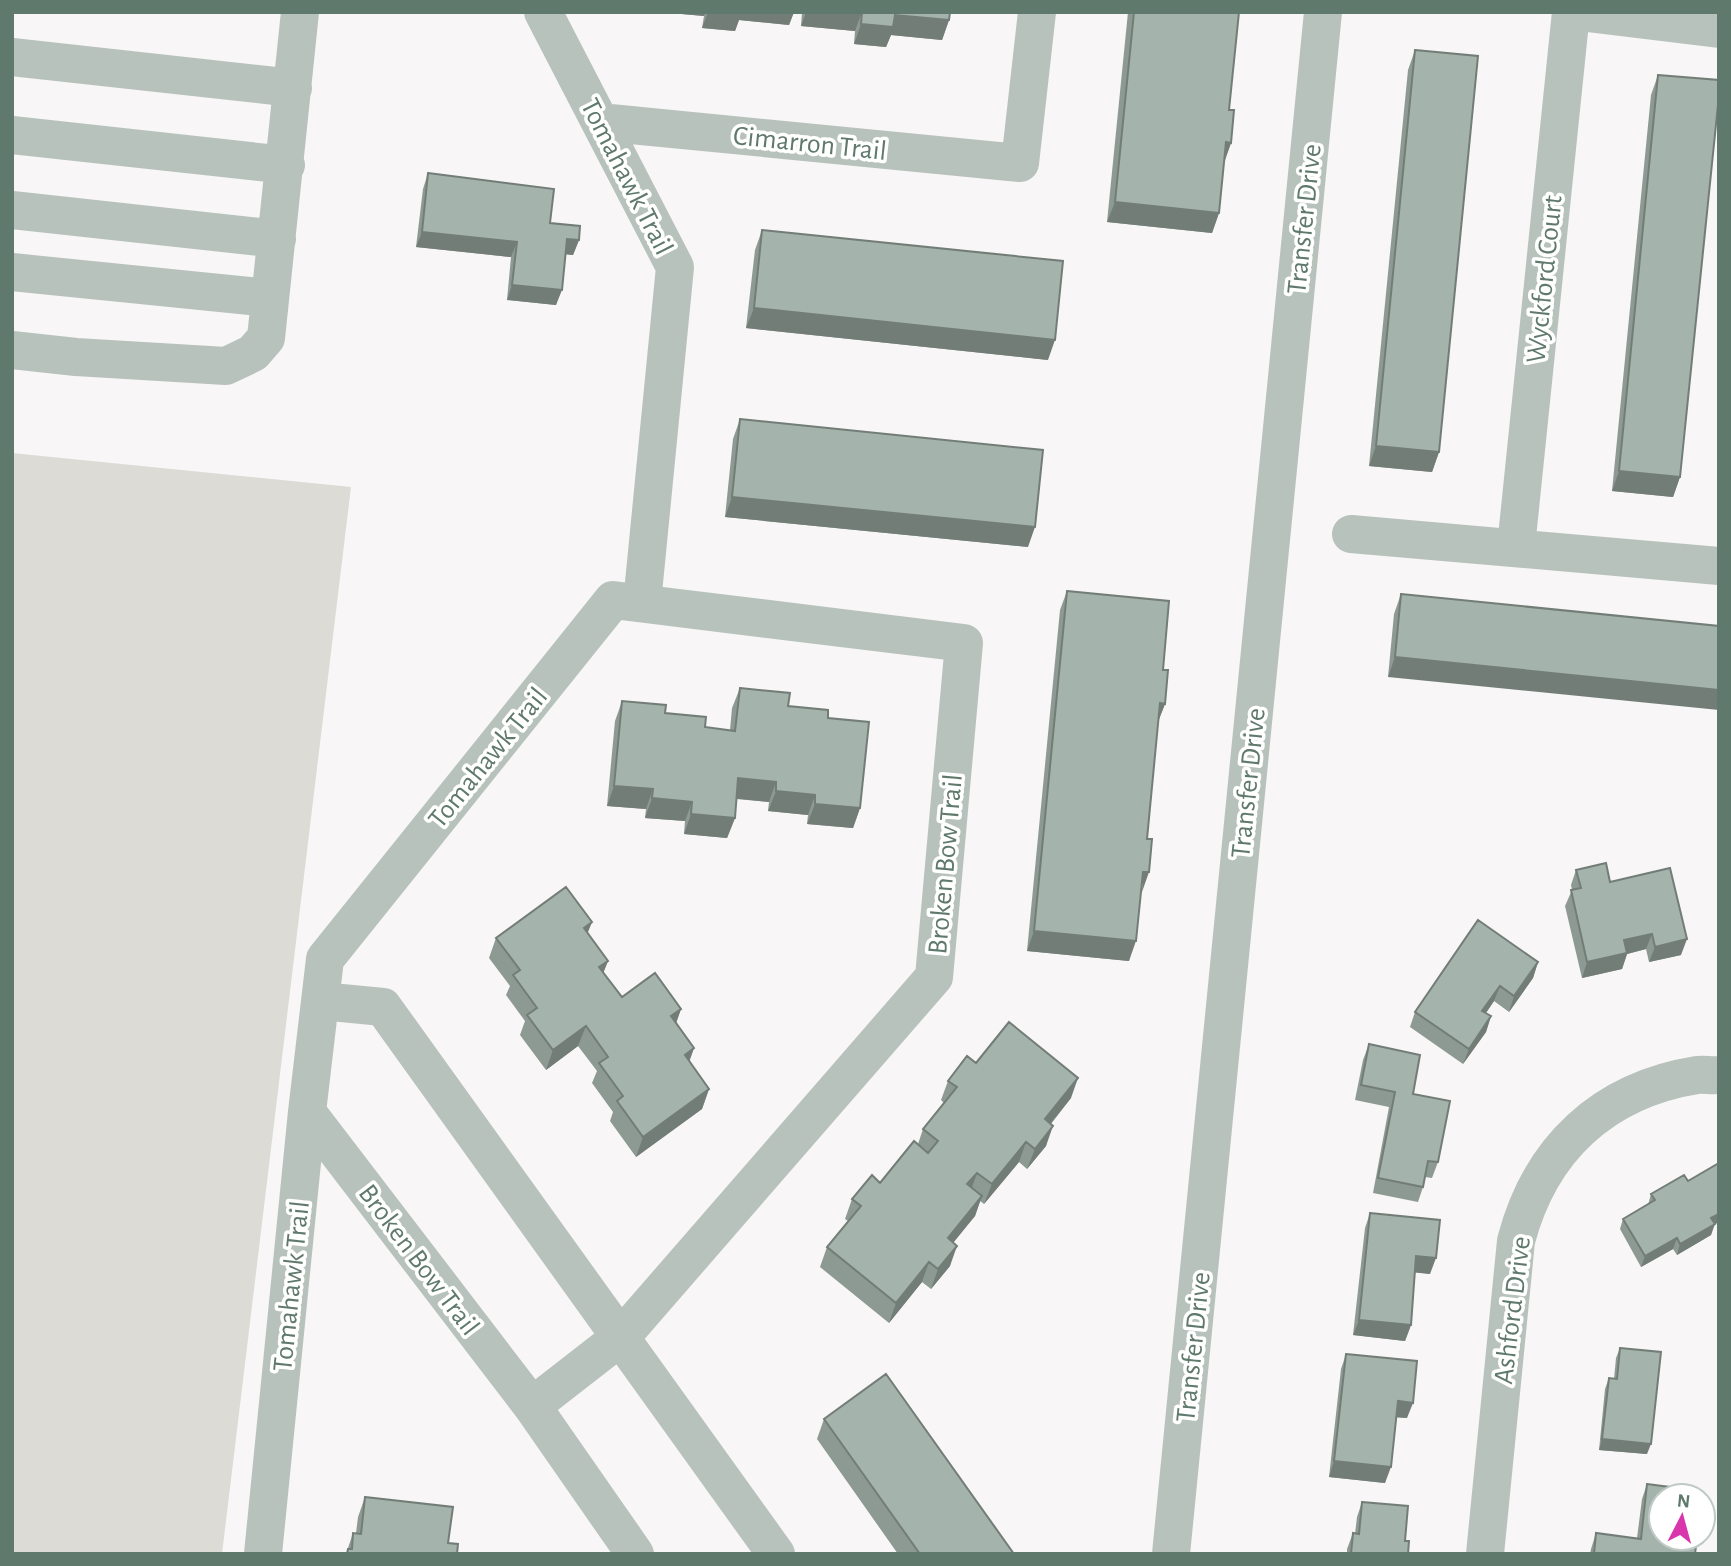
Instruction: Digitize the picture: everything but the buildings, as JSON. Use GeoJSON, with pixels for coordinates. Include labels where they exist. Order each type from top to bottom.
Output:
{"type":"FeatureCollection","features":[{"type":"Feature","properties":{"kind":"street","name":"Tomahawk Trail"},"geometry":{"type":"LineString","coordinates":[[263,1554],[325,959],[613,600],[642,604],[676,267],[543,12]]}},
{"type":"Feature","properties":{"kind":"street","name":"Cimarron Trail"},"geometry":{"type":"LineString","coordinates":[[600,122],[1020,163],[1037,12]]}},
{"type":"Feature","properties":{"kind":"street","name":"Transfer Drive"},"geometry":{"type":"LineString","coordinates":[[1171,1554],[1323,12]]}},
{"type":"Feature","properties":{"kind":"street","name":"Wyckford Court"},"geometry":{"type":"LineString","coordinates":[[1516,547],[1571,12]]}},
{"type":"Feature","properties":{"kind":"street"},"geometry":{"type":"LineString","coordinates":[[1579,12],[1719,29]]}},
{"type":"Feature","properties":{"kind":"street"},"geometry":{"type":"LineString","coordinates":[[12,350],[226,366],[253,353],[266,338],[286,165],[297,13]]}},
{"type":"Feature","properties":{"kind":"street"},"geometry":{"type":"LineString","coordinates":[[12,57],[293,88]]}},
{"type":"Feature","properties":{"kind":"street"},"geometry":{"type":"LineString","coordinates":[[12,135],[286,165]]}},
{"type":"Feature","properties":{"kind":"street"},"geometry":{"type":"LineString","coordinates":[[12,210],[277,239]]}},
{"type":"Feature","properties":{"kind":"street"},"geometry":{"type":"LineString","coordinates":[[12,272],[270,298]]}},
{"type":"Feature","properties":{"kind":"street"},"geometry":{"type":"LineString","coordinates":[[1351,534],[1719,566]]}},
{"type":"Feature","properties":{"kind":"street","name":"Broken Bow Trail"},"geometry":{"type":"LineString","coordinates":[[532,1406],[622,1336],[934,977],[964,643],[642,604]]}},
{"type":"Feature","properties":{"kind":"street"},"geometry":{"type":"LineString","coordinates":[[321,1001],[383,1007],[622,1336],[776,1554]]}},
{"type":"Feature","properties":{"kind":"street","name":"Ashford Drive"},"geometry":{"type":"LineString","coordinates":[[1485,1554],[1514,1259],[1520,1226],[1533,1192],[1561,1147],[1615,1102],[1627,1095],[1674,1079],[1700,1074],[1719,1075]]}},
{"type":"Feature","properties":{"kind":"street","name":"Broken Bow Trail"},"geometry":{"type":"LineString","coordinates":[[307,1112],[532,1406],[635,1554]]}},
{"type":"Feature","properties":{"kind":"shaded area"},"geometry":{"type":"Polygon","coordinates":[[[12,453],[351,487],[222,1554],[12,1554],[12,453]]]}}]}
